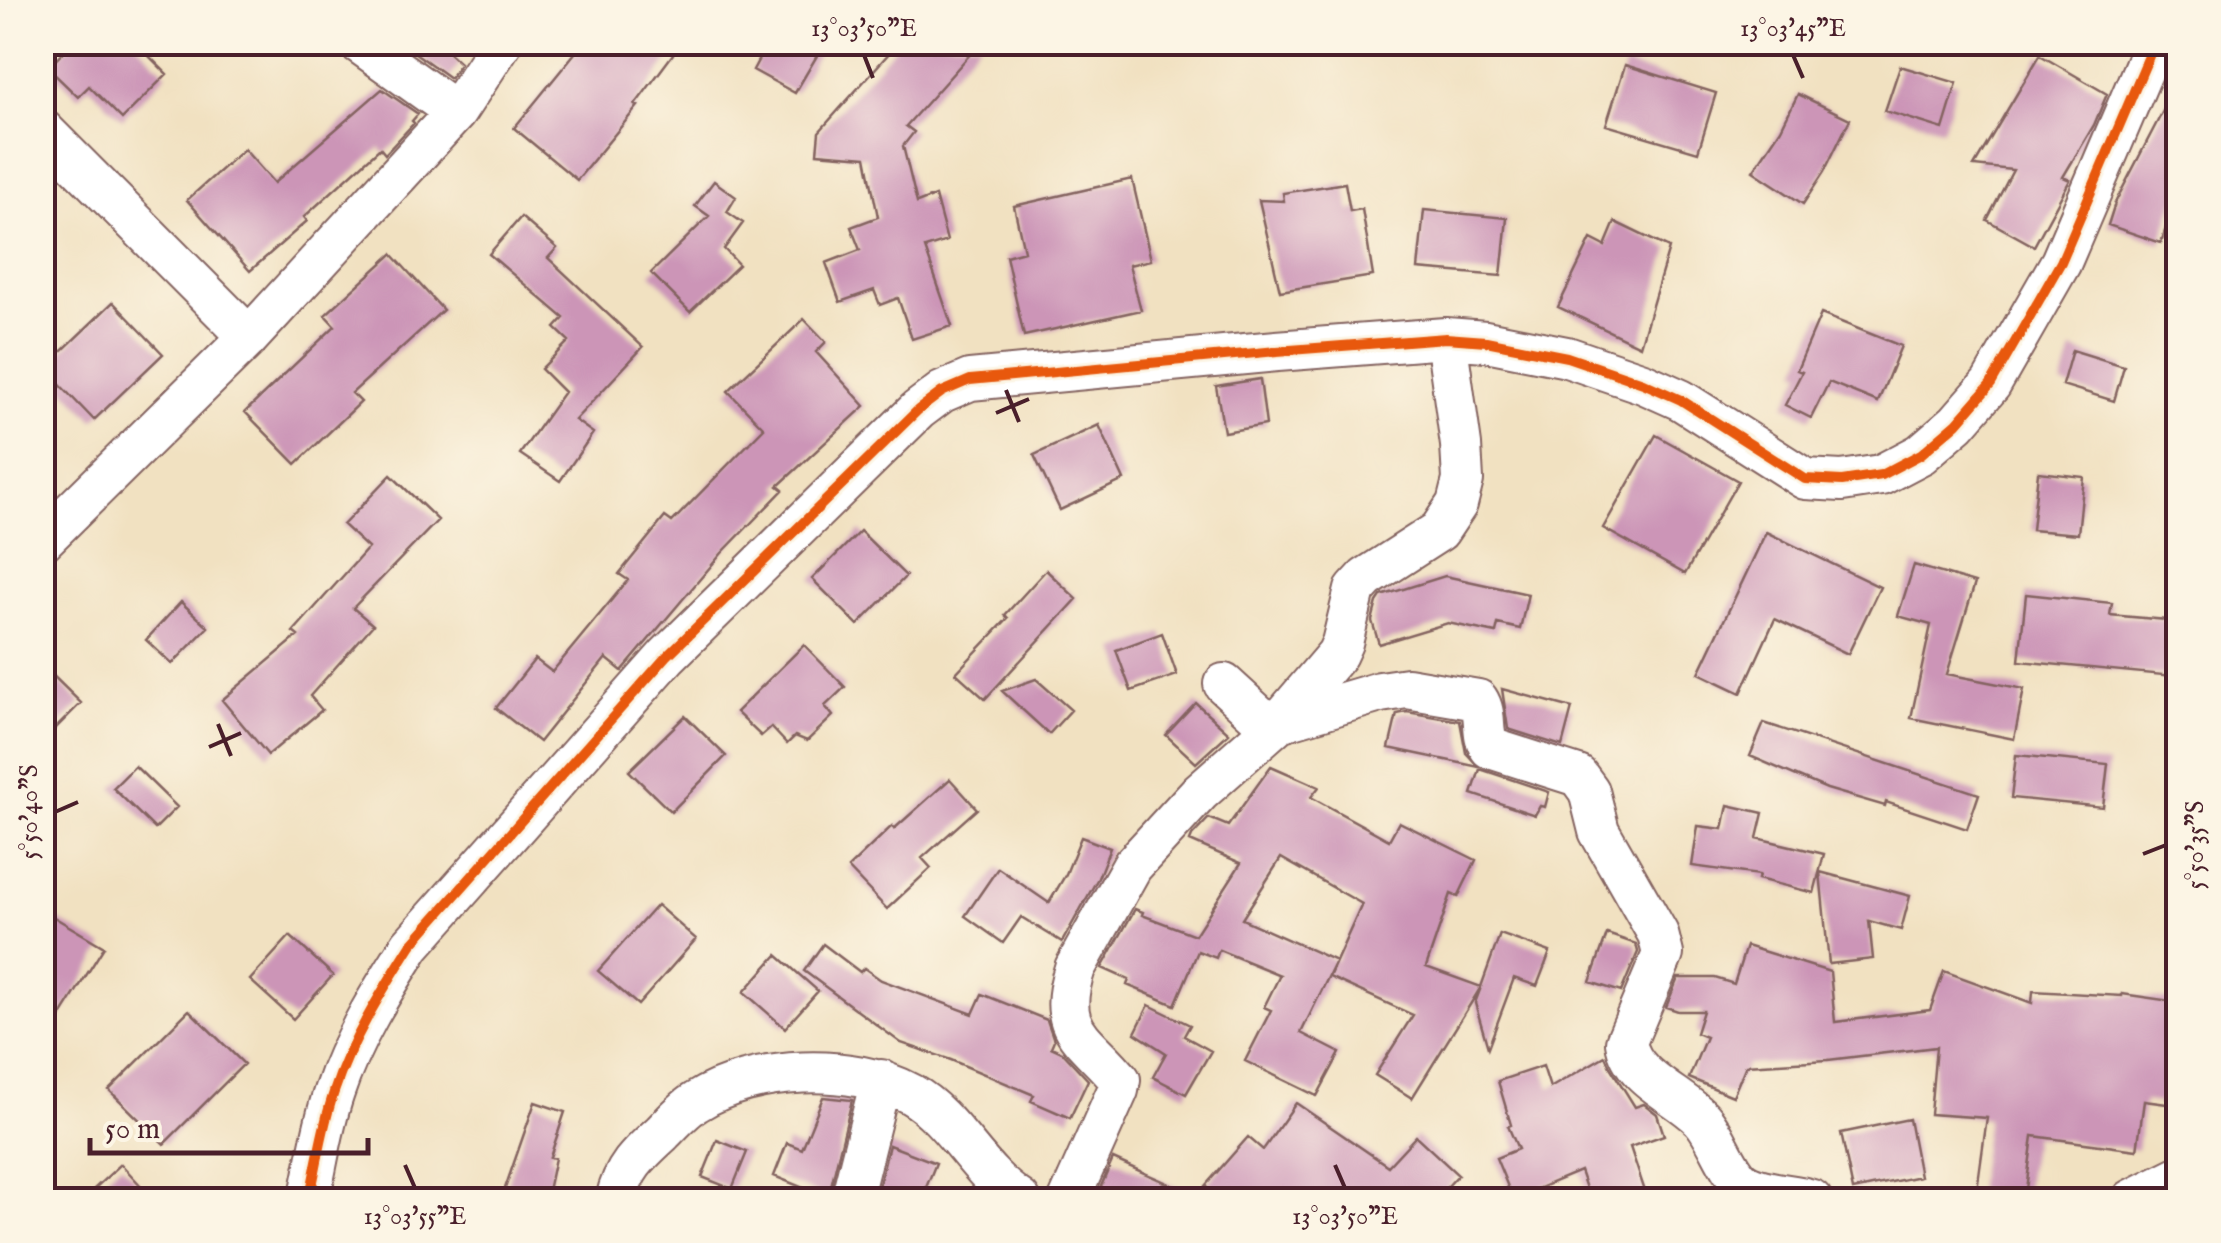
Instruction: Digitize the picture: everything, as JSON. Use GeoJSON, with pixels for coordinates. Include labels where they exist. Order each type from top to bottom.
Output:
{"type":"FeatureCollection","features":[{"type":"Feature","properties":{"kind":"street"},"geometry":{"type":"LineString","coordinates":[[358,42],[456,112]]}},
{"type":"Feature","properties":{"kind":"street"},"geometry":{"type":"LineString","coordinates":[[42,542],[249,337],[456,112],[502,42]]}},
{"type":"Feature","properties":{"kind":"street"},"geometry":{"type":"LineString","coordinates":[[310,1200],[333,1093],[359,1034],[411,945],[668,656],[918,410],[942,392],[970,380],[1277,351],[1446,338],[1486,341],[1567,357],[1643,382],[1681,400],[1805,480],[1880,475],[1920,454],[1957,424],[1992,384],[2061,262],[2155,42]]}},
{"type":"Feature","properties":{"kind":"street"},"geometry":{"type":"LineString","coordinates":[[42,129],[249,337]]}},
{"type":"Feature","properties":{"kind":"street"},"geometry":{"type":"LineString","coordinates":[[1068,1200],[1120,1080],[1074,1031],[1069,1020],[1069,986],[1075,968],[1132,866],[1200,792],[1279,722],[1336,654],[1355,590],[1366,578],[1439,531],[1457,504],[1463,480],[1461,445],[1446,338]]}},
{"type":"Feature","properties":{"kind":"street"},"geometry":{"type":"LineString","coordinates":[[1224,684],[1260,717],[1279,722],[1380,692],[1407,688],[1478,700],[1484,709],[1484,739],[1490,748],[1578,776],[1589,791],[1600,832],[1658,934],[1663,954],[1626,1042],[1628,1054],[1639,1069],[1704,1121],[1741,1181],[1812,1200]]}},
{"type":"Feature","properties":{"kind":"street"},"geometry":{"type":"LineString","coordinates":[[616,1200],[633,1159],[694,1103],[722,1089],[777,1074],[824,1072],[881,1080],[914,1095],[932,1109],[995,1181],[1020,1200]]}},
{"type":"Feature","properties":{"kind":"street"},"geometry":{"type":"LineString","coordinates":[[851,1200],[881,1080]]}},
{"type":"Feature","properties":{"kind":"street"},"geometry":{"type":"LineString","coordinates":[[2132,1200],[2178,1177]]}},
{"type":"Feature","properties":{"kind":"building"},"geometry":{"type":"Polygon","coordinates":[[[73,42],[135,42],[167,74],[122,119],[89,86],[78,97],[48,68],[73,42]]]}},
{"type":"Feature","properties":{"kind":"building"},"geometry":{"type":"Polygon","coordinates":[[[400,42],[437,42],[460,63],[450,78],[400,42]]]}},
{"type":"Feature","properties":{"kind":"building"},"geometry":{"type":"Polygon","coordinates":[[[584,42],[682,42],[635,105],[638,106],[577,180],[514,128],[584,42]]]}},
{"type":"Feature","properties":{"kind":"building"},"geometry":{"type":"Polygon","coordinates":[[[768,42],[797,42],[818,54],[795,93],[753,70],[768,42]]]}},
{"type":"Feature","properties":{"kind":"building"},"geometry":{"type":"Polygon","coordinates":[[[899,42],[981,42],[906,126],[914,132],[903,146],[917,203],[935,196],[947,241],[925,248],[952,326],[912,339],[898,298],[880,305],[874,290],[840,302],[826,263],[860,250],[851,227],[878,217],[866,157],[817,153],[819,132],[899,42]]]}},
{"type":"Feature","properties":{"kind":"building"},"geometry":{"type":"Polygon","coordinates":[[[2040,55],[2107,94],[2094,125],[2063,177],[2070,180],[2034,246],[1987,220],[2013,170],[1974,166],[2040,55]]]}},
{"type":"Feature","properties":{"kind":"building"},"geometry":{"type":"Polygon","coordinates":[[[1625,65],[1716,93],[1698,152],[1606,125],[1625,65]]]}},
{"type":"Feature","properties":{"kind":"building"},"geometry":{"type":"Polygon","coordinates":[[[1900,66],[1957,83],[1943,129],[1885,111],[1900,66]]]}},
{"type":"Feature","properties":{"kind":"building"},"geometry":{"type":"Polygon","coordinates":[[[2178,82],[2178,191],[2161,243],[2108,225],[2115,203],[2178,82]]]}},
{"type":"Feature","properties":{"kind":"building"},"geometry":{"type":"Polygon","coordinates":[[[382,89],[418,114],[414,123],[385,154],[380,148],[250,271],[187,200],[244,149],[274,183],[382,89]]]}},
{"type":"Feature","properties":{"kind":"building"},"geometry":{"type":"Polygon","coordinates":[[[1798,94],[1850,119],[1803,204],[1753,171],[1798,94]]]}},
{"type":"Feature","properties":{"kind":"building"},"geometry":{"type":"Polygon","coordinates":[[[1132,179],[1151,260],[1129,265],[1141,310],[1024,336],[1006,256],[1024,251],[1014,206],[1132,179]]]}},
{"type":"Feature","properties":{"kind":"building"},"geometry":{"type":"Polygon","coordinates":[[[714,181],[736,197],[727,212],[743,223],[724,249],[739,265],[690,312],[651,273],[709,216],[695,206],[714,181]]]}},
{"type":"Feature","properties":{"kind":"building"},"geometry":{"type":"Polygon","coordinates":[[[1345,183],[1350,211],[1362,209],[1373,276],[1280,291],[1259,200],[1284,201],[1283,193],[1345,183]]]}},
{"type":"Feature","properties":{"kind":"building"},"geometry":{"type":"Polygon","coordinates":[[[1424,210],[1507,218],[1501,276],[1418,269],[1424,210]]]}},
{"type":"Feature","properties":{"kind":"building"},"geometry":{"type":"Polygon","coordinates":[[[521,217],[557,248],[548,258],[643,347],[575,420],[593,433],[560,481],[520,454],[564,392],[541,369],[569,341],[555,328],[564,318],[489,254],[521,217]]]}},
{"type":"Feature","properties":{"kind":"building"},"geometry":{"type":"Polygon","coordinates":[[[1615,222],[1669,248],[1640,346],[1558,307],[1591,239],[1605,246],[1615,222]]]}},
{"type":"Feature","properties":{"kind":"building"},"geometry":{"type":"Polygon","coordinates":[[[392,254],[443,310],[352,393],[361,402],[296,464],[245,412],[335,326],[325,315],[392,254]]]}},
{"type":"Feature","properties":{"kind":"building"},"geometry":{"type":"Polygon","coordinates":[[[113,302],[163,354],[94,420],[44,368],[113,302]]]}},
{"type":"Feature","properties":{"kind":"building"},"geometry":{"type":"Polygon","coordinates":[[[1821,314],[1901,346],[1878,402],[1829,382],[1811,418],[1785,405],[1802,372],[1797,370],[1821,314]]]}},
{"type":"Feature","properties":{"kind":"building"},"geometry":{"type":"Polygon","coordinates":[[[804,319],[826,342],[816,352],[865,406],[778,486],[783,490],[722,553],[622,671],[606,658],[539,742],[496,708],[535,659],[552,672],[628,580],[619,574],[665,517],[672,522],[764,428],[728,391],[804,319]]]}},
{"type":"Feature","properties":{"kind":"building"},"geometry":{"type":"Polygon","coordinates":[[[2072,350],[2124,366],[2114,401],[2062,385],[2072,350]]]}},
{"type":"Feature","properties":{"kind":"building"},"geometry":{"type":"Polygon","coordinates":[[[1260,379],[1266,425],[1224,432],[1216,386],[1260,379]]]}},
{"type":"Feature","properties":{"kind":"building"},"geometry":{"type":"Polygon","coordinates":[[[1099,425],[1124,480],[1060,510],[1034,455],[1099,425]]]}},
{"type":"Feature","properties":{"kind":"building"},"geometry":{"type":"Polygon","coordinates":[[[1656,435],[1738,481],[1685,574],[1603,528],[1656,435]]]}},
{"type":"Feature","properties":{"kind":"building"},"geometry":{"type":"Polygon","coordinates":[[[2038,472],[2084,477],[2078,534],[2032,530],[2038,472]]]}},
{"type":"Feature","properties":{"kind":"building"},"geometry":{"type":"Polygon","coordinates":[[[391,475],[438,520],[353,608],[373,625],[310,696],[322,710],[268,755],[222,700],[298,636],[293,632],[368,548],[343,525],[391,475]]]}},
{"type":"Feature","properties":{"kind":"building"},"geometry":{"type":"Polygon","coordinates":[[[860,531],[906,576],[858,625],[812,579],[860,531]]]}},
{"type":"Feature","properties":{"kind":"building"},"geometry":{"type":"Polygon","coordinates":[[[1766,532],[1880,587],[1848,654],[1775,619],[1741,693],[1699,673],[1766,532]]]}},
{"type":"Feature","properties":{"kind":"building"},"geometry":{"type":"Polygon","coordinates":[[[1914,565],[1975,583],[1947,674],[2024,689],[2014,739],[1911,718],[1931,625],[1898,616],[1914,565]]]}},
{"type":"Feature","properties":{"kind":"building"},"geometry":{"type":"Polygon","coordinates":[[[1046,570],[1077,599],[985,699],[956,673],[1046,570]]]}},
{"type":"Feature","properties":{"kind":"building"},"geometry":{"type":"Polygon","coordinates":[[[1445,576],[1528,594],[1520,629],[1498,624],[1496,633],[1448,623],[1379,644],[1372,621],[1381,596],[1445,576]]]}},
{"type":"Feature","properties":{"kind":"building"},"geometry":{"type":"Polygon","coordinates":[[[2026,594],[2112,603],[2110,615],[2178,621],[2173,676],[2019,661],[2026,594]]]}},
{"type":"Feature","properties":{"kind":"building"},"geometry":{"type":"Polygon","coordinates":[[[181,602],[208,627],[172,664],[146,640],[181,602]]]}},
{"type":"Feature","properties":{"kind":"building"},"geometry":{"type":"Polygon","coordinates":[[[1162,633],[1177,675],[1131,691],[1116,650],[1162,633]]]}},
{"type":"Feature","properties":{"kind":"building"},"geometry":{"type":"Polygon","coordinates":[[[804,645],[845,687],[825,706],[833,716],[807,741],[795,736],[787,744],[771,727],[761,736],[736,712],[804,645]]]}},
{"type":"Feature","properties":{"kind":"building"},"geometry":{"type":"Polygon","coordinates":[[[42,665],[81,703],[42,742],[42,665]]]}},
{"type":"Feature","properties":{"kind":"building"},"geometry":{"type":"Polygon","coordinates":[[[1036,679],[1071,710],[1049,734],[1002,691],[1036,679]]]}},
{"type":"Feature","properties":{"kind":"building"},"geometry":{"type":"Polygon","coordinates":[[[1502,689],[1572,708],[1562,746],[1508,729],[1502,689]]]}},
{"type":"Feature","properties":{"kind":"building"},"geometry":{"type":"Polygon","coordinates":[[[1196,703],[1229,733],[1196,763],[1166,735],[1196,703]]]}},
{"type":"Feature","properties":{"kind":"building"},"geometry":{"type":"Polygon","coordinates":[[[1407,712],[1460,721],[1466,753],[1479,767],[1389,748],[1397,714],[1407,712]]]}},
{"type":"Feature","properties":{"kind":"building"},"geometry":{"type":"Polygon","coordinates":[[[685,716],[726,756],[671,812],[629,771],[685,716]]]}},
{"type":"Feature","properties":{"kind":"building"},"geometry":{"type":"Polygon","coordinates":[[[1764,723],[1979,794],[1967,829],[1886,802],[1885,806],[1827,789],[1750,756],[1764,723]]]}},
{"type":"Feature","properties":{"kind":"building"},"geometry":{"type":"Polygon","coordinates":[[[2016,755],[2108,764],[2103,807],[2011,798],[2016,755]]]}},
{"type":"Feature","properties":{"kind":"building"},"geometry":{"type":"Polygon","coordinates":[[[135,766],[177,807],[155,829],[113,788],[135,766]]]}},
{"type":"Feature","properties":{"kind":"building"},"geometry":{"type":"Polygon","coordinates":[[[1271,766],[1319,787],[1311,797],[1389,840],[1399,822],[1476,860],[1458,897],[1451,894],[1426,967],[1481,987],[1412,1098],[1375,1075],[1413,1015],[1329,977],[1362,904],[1281,858],[1242,919],[1336,961],[1301,1033],[1340,1053],[1317,1096],[1245,1061],[1271,1010],[1264,1007],[1280,975],[1219,950],[1216,958],[1198,951],[1175,1005],[1127,985],[1129,980],[1102,968],[1135,909],[1195,935],[1241,863],[1190,841],[1192,836],[1209,818],[1228,826],[1271,766]]]}},
{"type":"Feature","properties":{"kind":"building"},"geometry":{"type":"Polygon","coordinates":[[[1480,769],[1549,792],[1545,807],[1540,806],[1535,815],[1472,794],[1480,769]]]}},
{"type":"Feature","properties":{"kind":"building"},"geometry":{"type":"Polygon","coordinates":[[[950,779],[977,809],[922,858],[931,868],[887,909],[848,868],[950,779]]]}},
{"type":"Feature","properties":{"kind":"building"},"geometry":{"type":"Polygon","coordinates":[[[1728,805],[1763,813],[1757,838],[1824,854],[1814,893],[1758,879],[1759,875],[1692,866],[1698,826],[1723,829],[1728,805]]]}},
{"type":"Feature","properties":{"kind":"building"},"geometry":{"type":"Polygon","coordinates":[[[1081,837],[1110,848],[1062,942],[1021,917],[1003,943],[965,916],[998,868],[1049,903],[1081,837]]]}},
{"type":"Feature","properties":{"kind":"building"},"geometry":{"type":"Polygon","coordinates":[[[1820,872],[1910,896],[1901,930],[1869,921],[1873,959],[1829,964],[1820,872]]]}},
{"type":"Feature","properties":{"kind":"building"},"geometry":{"type":"Polygon","coordinates":[[[657,905],[696,939],[638,1005],[598,971],[657,905]]]}},
{"type":"Feature","properties":{"kind":"building"},"geometry":{"type":"Polygon","coordinates":[[[42,910],[104,947],[42,1046],[42,910]]]}},
{"type":"Feature","properties":{"kind":"building"},"geometry":{"type":"Polygon","coordinates":[[[1500,934],[1550,952],[1537,986],[1514,978],[1488,1048],[1475,1003],[1500,934]]]}},
{"type":"Feature","properties":{"kind":"building"},"geometry":{"type":"Polygon","coordinates":[[[1607,934],[1636,944],[1638,952],[1621,992],[1590,982],[1607,934]]]}},
{"type":"Feature","properties":{"kind":"building"},"geometry":{"type":"Polygon","coordinates":[[[290,936],[333,975],[293,1019],[250,980],[290,936]]]}},
{"type":"Feature","properties":{"kind":"building"},"geometry":{"type":"Polygon","coordinates":[[[823,944],[860,972],[864,968],[881,980],[973,1014],[982,994],[1047,1020],[1054,1040],[1051,1047],[1062,1052],[1088,1080],[1070,1118],[1031,1101],[1034,1095],[901,1043],[804,971],[823,944]]]}},
{"type":"Feature","properties":{"kind":"building"},"geometry":{"type":"Polygon","coordinates":[[[1746,946],[1830,972],[1835,1022],[1930,1010],[1944,971],[2032,1003],[2033,991],[2122,994],[2178,1002],[2167,1104],[2144,1101],[2137,1150],[2033,1136],[2025,1197],[1977,1190],[1987,1118],[1930,1114],[1936,1047],[1746,1065],[1733,1096],[1689,1078],[1706,1037],[1696,1033],[1703,1011],[1666,1007],[1678,978],[1715,978],[1734,984],[1746,946]]]}},
{"type":"Feature","properties":{"kind":"building"},"geometry":{"type":"Polygon","coordinates":[[[777,955],[818,991],[785,1028],[744,992],[777,955]]]}},
{"type":"Feature","properties":{"kind":"building"},"geometry":{"type":"Polygon","coordinates":[[[1149,1005],[1190,1025],[1184,1036],[1211,1051],[1186,1094],[1153,1077],[1166,1053],[1135,1033],[1149,1005]]]}},
{"type":"Feature","properties":{"kind":"building"},"geometry":{"type":"Polygon","coordinates":[[[189,1010],[244,1064],[164,1144],[109,1090],[189,1010]]]}},
{"type":"Feature","properties":{"kind":"building"},"geometry":{"type":"Polygon","coordinates":[[[1605,1056],[1635,1107],[1644,1104],[1657,1114],[1664,1135],[1630,1147],[1648,1200],[1590,1200],[1580,1171],[1513,1199],[1496,1158],[1518,1149],[1508,1126],[1511,1125],[1498,1081],[1543,1066],[1550,1088],[1605,1056]]]}},
{"type":"Feature","properties":{"kind":"building"},"geometry":{"type":"Polygon","coordinates":[[[823,1097],[852,1100],[828,1198],[774,1176],[787,1143],[802,1149],[823,1097]]]}},
{"type":"Feature","properties":{"kind":"building"},"geometry":{"type":"Polygon","coordinates":[[[535,1102],[565,1112],[550,1157],[555,1158],[546,1200],[501,1200],[535,1102]]]}},
{"type":"Feature","properties":{"kind":"building"},"geometry":{"type":"Polygon","coordinates":[[[1296,1103],[1388,1166],[1416,1136],[1458,1175],[1435,1200],[1219,1200],[1205,1186],[1248,1137],[1263,1150],[1296,1103]]]}},
{"type":"Feature","properties":{"kind":"building"},"geometry":{"type":"Polygon","coordinates":[[[1909,1119],[1920,1176],[1853,1190],[1841,1133],[1909,1119]]]}},
{"type":"Feature","properties":{"kind":"building"},"geometry":{"type":"Polygon","coordinates":[[[717,1140],[747,1152],[732,1189],[702,1177],[717,1140]]]}},
{"type":"Feature","properties":{"kind":"building"},"geometry":{"type":"Polygon","coordinates":[[[889,1145],[936,1163],[921,1200],[875,1200],[889,1145]]]}},
{"type":"Feature","properties":{"kind":"building"},"geometry":{"type":"Polygon","coordinates":[[[1113,1159],[1142,1172],[1206,1200],[1095,1200],[1113,1159]]]}},
{"type":"Feature","properties":{"kind":"building"},"geometry":{"type":"Polygon","coordinates":[[[121,1164],[154,1200],[82,1200],[121,1164]]]}},
{"type":"Feature","properties":{"kind":"cycle path"},"geometry":{"type":"LineString","coordinates":[[309,1200],[326,1119],[341,1073],[368,1016],[411,945],[667,656],[918,410],[942,392],[970,380],[1277,351],[1446,338],[1486,341],[1567,357],[1643,383],[1681,400],[1805,479],[1842,481],[1881,475],[1921,454],[1957,423],[1991,384],[2061,262],[2155,42]]}}]}
